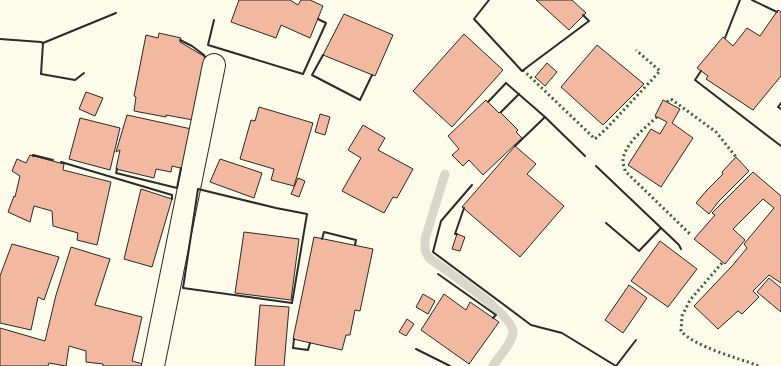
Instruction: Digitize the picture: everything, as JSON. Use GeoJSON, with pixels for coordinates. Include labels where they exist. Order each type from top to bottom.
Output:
{"type":"FeatureCollection","features":[{"type":"Feature","properties":{"kind":"street"},"geometry":{"type":"LineString","coordinates":[[153,366],[214,65]]}},
{"type":"Feature","properties":{"kind":"building"},"geometry":{"type":"Polygon","coordinates":[[[239,0],[290,0],[298,5],[301,0],[310,0],[323,6],[310,38],[281,25],[276,38],[231,22],[239,0]]]}},
{"type":"Feature","properties":{"kind":"building"},"geometry":{"type":"Polygon","coordinates":[[[536,0],[572,0],[586,13],[569,30],[536,0]]]}},
{"type":"Feature","properties":{"kind":"building"},"geometry":{"type":"Polygon","coordinates":[[[778,10],[781,12],[781,76],[753,110],[706,79],[708,76],[697,68],[723,37],[733,46],[747,28],[760,36],[778,10]]]}},
{"type":"Feature","properties":{"kind":"building"},"geometry":{"type":"Polygon","coordinates":[[[344,14],[393,35],[375,76],[323,55],[344,14]]]}},
{"type":"Feature","properties":{"kind":"building"},"geometry":{"type":"Polygon","coordinates":[[[159,33],[181,38],[180,42],[207,58],[193,120],[134,111],[136,97],[134,96],[146,35],[158,38],[159,33]]]}},
{"type":"Feature","properties":{"kind":"building"},"geometry":{"type":"Polygon","coordinates":[[[464,34],[503,70],[452,127],[413,91],[464,34]]]}},
{"type":"Feature","properties":{"kind":"building"},"geometry":{"type":"Polygon","coordinates":[[[597,45],[644,84],[603,125],[561,87],[597,45]]]}},
{"type":"Feature","properties":{"kind":"building"},"geometry":{"type":"Polygon","coordinates":[[[547,63],[557,72],[545,86],[535,77],[547,63]]]}},
{"type":"Feature","properties":{"kind":"building"},"geometry":{"type":"Polygon","coordinates":[[[86,92],[103,98],[95,116],[79,109],[86,92]]]}},
{"type":"Feature","properties":{"kind":"building"},"geometry":{"type":"Polygon","coordinates":[[[486,100],[518,130],[516,132],[522,138],[483,175],[469,160],[463,166],[452,155],[459,149],[448,136],[486,100]]]}},
{"type":"Feature","properties":{"kind":"building"},"geometry":{"type":"Polygon","coordinates":[[[663,100],[680,109],[672,123],[693,138],[661,187],[628,165],[651,129],[660,134],[667,122],[655,116],[663,100]]]}},
{"type":"Feature","properties":{"kind":"building"},"geometry":{"type":"Polygon","coordinates":[[[259,107],[313,123],[294,186],[271,180],[274,169],[240,159],[251,120],[255,121],[259,107]]]}},
{"type":"Feature","properties":{"kind":"building"},"geometry":{"type":"Polygon","coordinates":[[[320,114],[330,117],[325,135],[315,132],[320,114]]]}},
{"type":"Feature","properties":{"kind":"building"},"geometry":{"type":"Polygon","coordinates":[[[127,115],[196,130],[188,170],[172,166],[171,172],[156,169],[154,178],[116,169],[120,150],[116,152],[127,115]]]}},
{"type":"Feature","properties":{"kind":"building"},"geometry":{"type":"Polygon","coordinates":[[[80,118],[120,128],[110,170],[69,159],[80,118]]]}},
{"type":"Feature","properties":{"kind":"building"},"geometry":{"type":"Polygon","coordinates":[[[363,125],[385,138],[378,150],[413,169],[397,198],[393,197],[384,213],[342,191],[361,158],[348,150],[363,125]]]}},
{"type":"Feature","properties":{"kind":"building"},"geometry":{"type":"Polygon","coordinates":[[[515,146],[536,164],[527,174],[564,206],[520,257],[462,207],[515,146]]]}},
{"type":"Feature","properties":{"kind":"building"},"geometry":{"type":"Polygon","coordinates":[[[30,155],[64,164],[63,170],[111,182],[97,245],[77,240],[78,233],[53,226],[52,211],[34,206],[30,222],[8,212],[14,196],[15,197],[20,176],[12,171],[17,159],[26,163],[30,155]]]}},
{"type":"Feature","properties":{"kind":"building"},"geometry":{"type":"Polygon","coordinates":[[[736,157],[749,171],[719,201],[709,214],[696,203],[723,174],[722,172],[736,157]]]}},
{"type":"Feature","properties":{"kind":"building"},"geometry":{"type":"Polygon","coordinates":[[[220,159],[262,173],[254,198],[210,182],[220,159]]]}},
{"type":"Feature","properties":{"kind":"building"},"geometry":{"type":"Polygon","coordinates":[[[753,172],[781,196],[781,283],[769,275],[753,291],[759,297],[742,314],[738,311],[718,329],[694,306],[747,248],[744,244],[774,208],[763,199],[733,229],[745,240],[725,264],[694,239],[715,215],[712,213],[753,172]]]}},
{"type":"Feature","properties":{"kind":"building"},"geometry":{"type":"Polygon","coordinates":[[[298,178],[305,181],[299,197],[291,194],[298,178]]]}},
{"type":"Feature","properties":{"kind":"building"},"geometry":{"type":"Polygon","coordinates":[[[141,189],[172,199],[152,267],[124,259],[141,189]]]}},
{"type":"Feature","properties":{"kind":"building"},"geometry":{"type":"Polygon","coordinates":[[[244,232],[299,239],[291,300],[235,293],[244,232]]]}},
{"type":"Feature","properties":{"kind":"building"},"geometry":{"type":"Polygon","coordinates":[[[457,234],[465,237],[460,251],[452,249],[457,234]]]}},
{"type":"Feature","properties":{"kind":"building"},"geometry":{"type":"Polygon","coordinates":[[[314,237],[373,249],[360,311],[355,310],[350,335],[346,335],[342,350],[293,339],[314,237]]]}},
{"type":"Feature","properties":{"kind":"building"},"geometry":{"type":"Polygon","coordinates":[[[660,241],[697,269],[668,307],[631,281],[660,241]]]}},
{"type":"Feature","properties":{"kind":"building"},"geometry":{"type":"Polygon","coordinates":[[[12,244],[59,257],[44,300],[38,297],[31,330],[0,323],[0,276],[12,244]]]}},
{"type":"Feature","properties":{"kind":"building"},"geometry":{"type":"Polygon","coordinates":[[[71,247],[110,259],[95,305],[142,317],[132,361],[143,364],[143,366],[103,366],[103,364],[86,362],[86,351],[69,346],[66,366],[49,363],[48,366],[0,366],[0,328],[45,341],[56,295],[71,247]]]}},
{"type":"Feature","properties":{"kind":"building"},"geometry":{"type":"Polygon","coordinates":[[[769,278],[781,288],[781,312],[757,292],[769,278]]]}},
{"type":"Feature","properties":{"kind":"building"},"geometry":{"type":"Polygon","coordinates":[[[629,285],[647,298],[623,333],[605,320],[629,285]]]}},
{"type":"Feature","properties":{"kind":"building"},"geometry":{"type":"Polygon","coordinates":[[[423,294],[435,301],[428,314],[416,307],[423,294]]]}},
{"type":"Feature","properties":{"kind":"building"},"geometry":{"type":"Polygon","coordinates":[[[444,294],[466,310],[470,302],[499,322],[469,364],[421,330],[444,294]]]}},
{"type":"Feature","properties":{"kind":"building"},"geometry":{"type":"Polygon","coordinates":[[[260,305],[289,307],[284,366],[255,366],[260,305]]]}},
{"type":"Feature","properties":{"kind":"building"},"geometry":{"type":"Polygon","coordinates":[[[407,319],[414,324],[406,336],[399,332],[407,319]]]}},
{"type":"Feature","properties":{"kind":"waterway"},"geometry":{"type":"LineString","coordinates":[[445,174],[425,239],[425,250],[429,258],[491,304],[510,324],[513,332],[510,341],[493,366]]}},
{"type":"Feature","properties":{"kind":"hedge"},"geometry":{"type":"LineString","coordinates":[[523,70],[595,139],[660,71],[636,50]]}},
{"type":"Feature","properties":{"kind":"hedge"},"geometry":{"type":"LineString","coordinates":[[667,102],[671,99],[716,132],[736,157]]}},
{"type":"Feature","properties":{"kind":"hedge"},"geometry":{"type":"LineString","coordinates":[[657,117],[630,143],[624,156],[623,162],[625,171],[691,235]]}},
{"type":"Feature","properties":{"kind":"hedge"},"geometry":{"type":"LineString","coordinates":[[722,263],[690,300],[682,316],[681,331],[688,337],[706,347],[759,366]]}},
{"type":"Feature","properties":{"kind":"wall"},"geometry":{"type":"LineString","coordinates":[[489,0],[474,19],[522,71],[589,21],[583,15]]}},
{"type":"Feature","properties":{"kind":"wall"},"geometry":{"type":"LineString","coordinates":[[725,38],[740,0]]}},
{"type":"Feature","properties":{"kind":"wall"},"geometry":{"type":"LineString","coordinates":[[752,0],[777,12]]}},
{"type":"Feature","properties":{"kind":"wall"},"geometry":{"type":"LineString","coordinates":[[0,39],[43,43],[116,13]]}},
{"type":"Feature","properties":{"kind":"wall"},"geometry":{"type":"LineString","coordinates":[[214,20],[208,45],[303,74],[326,23],[318,19]]}},
{"type":"Feature","properties":{"kind":"wall"},"geometry":{"type":"LineString","coordinates":[[180,40],[192,46],[205,57]]}},
{"type":"Feature","properties":{"kind":"wall"},"geometry":{"type":"LineString","coordinates":[[43,43],[41,74],[75,80],[84,73]]}},
{"type":"Feature","properties":{"kind":"wall"},"geometry":{"type":"LineString","coordinates":[[323,55],[312,75],[360,100],[372,75]]}},
{"type":"Feature","properties":{"kind":"wall"},"geometry":{"type":"LineString","coordinates":[[701,71],[695,80],[781,146]]}},
{"type":"Feature","properties":{"kind":"wall"},"geometry":{"type":"LineString","coordinates":[[488,102],[506,83],[545,117],[585,156]]}},
{"type":"Feature","properties":{"kind":"wall"},"geometry":{"type":"LineString","coordinates":[[501,112],[519,94]]}},
{"type":"Feature","properties":{"kind":"wall"},"geometry":{"type":"LineString","coordinates":[[781,103],[778,107],[781,109]]}},
{"type":"Feature","properties":{"kind":"wall"},"geometry":{"type":"LineString","coordinates":[[515,146],[545,117]]}},
{"type":"Feature","properties":{"kind":"wall"},"geometry":{"type":"LineString","coordinates":[[33,156],[53,160]]}},
{"type":"Feature","properties":{"kind":"wall"},"geometry":{"type":"LineString","coordinates":[[61,162],[172,195],[172,199]]}},
{"type":"Feature","properties":{"kind":"wall"},"geometry":{"type":"LineString","coordinates":[[596,166],[679,245],[681,249]]}},
{"type":"Feature","properties":{"kind":"wall"},"geometry":{"type":"LineString","coordinates":[[117,169],[116,173],[177,188],[181,168]]}},
{"type":"Feature","properties":{"kind":"wall"},"geometry":{"type":"LineString","coordinates":[[472,185],[441,221],[433,252],[531,325],[562,333],[616,366]]}},
{"type":"Feature","properties":{"kind":"wall"},"geometry":{"type":"LineString","coordinates":[[198,189],[307,214],[292,303],[183,288],[198,189]]}},
{"type":"Feature","properties":{"kind":"wall"},"geometry":{"type":"LineString","coordinates":[[457,234],[455,234],[464,208]]}},
{"type":"Feature","properties":{"kind":"wall"},"geometry":{"type":"LineString","coordinates":[[606,223],[639,251],[661,228]]}},
{"type":"Feature","properties":{"kind":"wall"},"geometry":{"type":"LineString","coordinates":[[322,239],[324,232],[356,240],[355,245]]}},
{"type":"Feature","properties":{"kind":"wall"},"geometry":{"type":"LineString","coordinates":[[438,274],[496,315],[493,318]]}},
{"type":"Feature","properties":{"kind":"wall"},"geometry":{"type":"LineString","coordinates":[[294,339],[293,348],[308,350],[310,343]]}},
{"type":"Feature","properties":{"kind":"wall"},"geometry":{"type":"LineString","coordinates":[[616,366],[636,340]]}},
{"type":"Feature","properties":{"kind":"wall"},"geometry":{"type":"LineString","coordinates":[[416,349],[450,366]]}}]}
